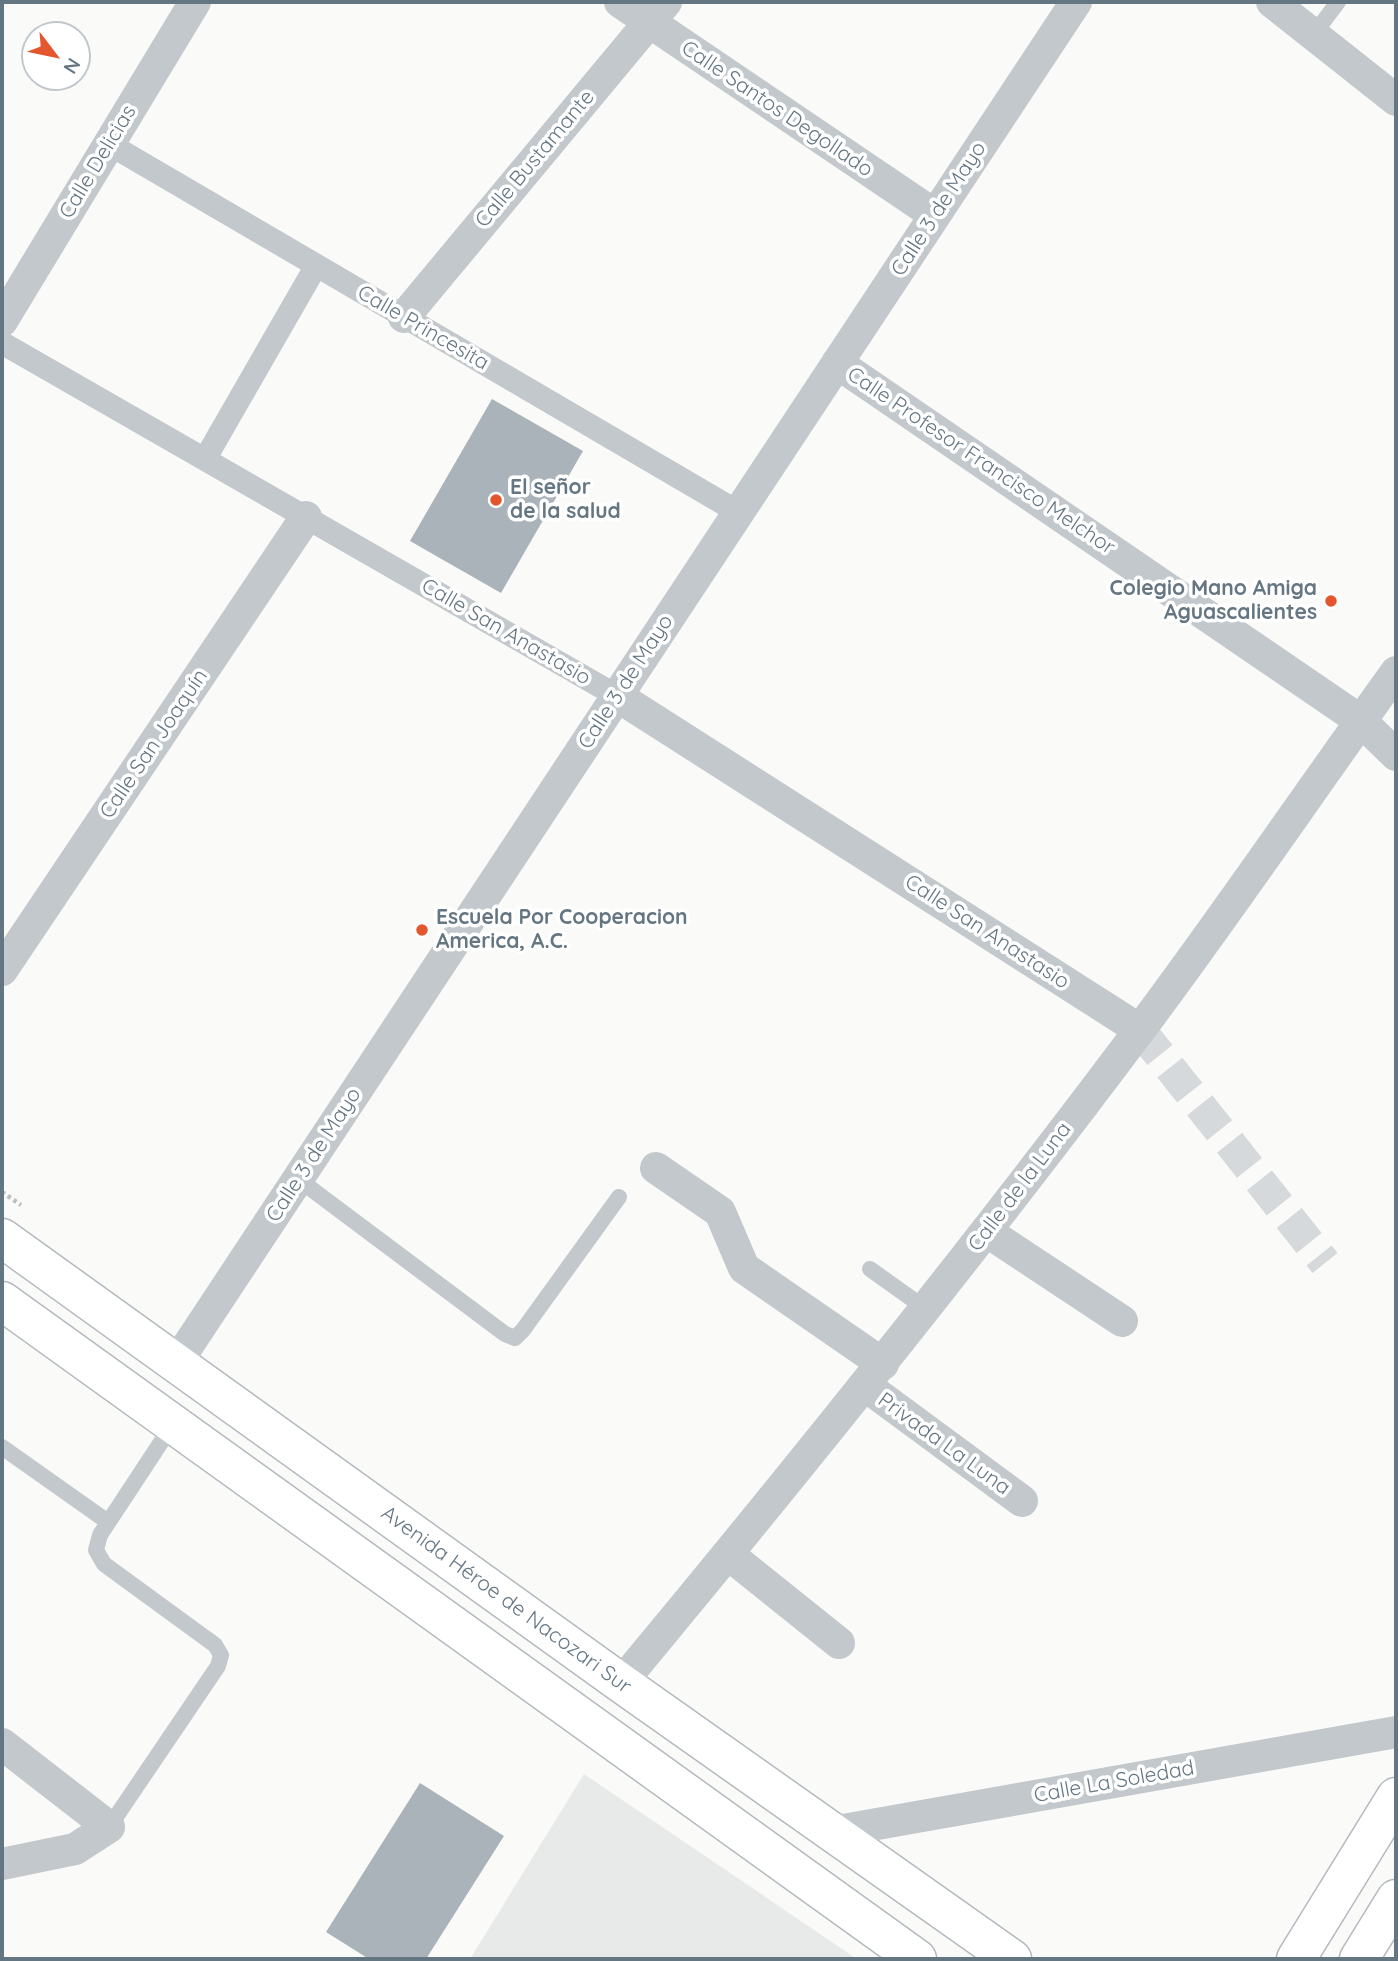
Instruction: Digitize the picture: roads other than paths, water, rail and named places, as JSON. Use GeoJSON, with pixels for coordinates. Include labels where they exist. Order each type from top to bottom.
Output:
{"type":"FeatureCollection","features":[{"type":"Feature","properties":{"kind":"main road","name":"Avenida Héroe de Nacozari Sur"},"geometry":{"type":"LineString","coordinates":[[2,1238],[621,1683],[1012,1959]]}},
{"type":"Feature","properties":{"kind":"main road"},"geometry":{"type":"LineString","coordinates":[[2,1302],[917,1959]]}},
{"type":"Feature","properties":{"kind":"main road"},"geometry":{"type":"LineString","coordinates":[[1296,1959],[1396,1797]]}},
{"type":"Feature","properties":{"kind":"main road"},"geometry":{"type":"LineString","coordinates":[[1359,1959],[1396,1899]]}},
{"type":"Feature","properties":{"kind":"street","name":"Calle Delicias"},"geometry":{"type":"LineString","coordinates":[[2,321],[194,2]]}},
{"type":"Feature","properties":{"kind":"street","name":"Calle Santos Degollado"},"geometry":{"type":"LineString","coordinates":[[620,2],[658,12],[935,215]]}},
{"type":"Feature","properties":{"kind":"street","name":"Calle 3 de Mayo"},"geometry":{"type":"LineString","coordinates":[[177,1362],[1076,2]]}},
{"type":"Feature","properties":{"kind":"street"},"geometry":{"type":"LineString","coordinates":[[1272,2],[1396,100]]}},
{"type":"Feature","properties":{"kind":"street","name":"Calle Bustamante"},"geometry":{"type":"LineString","coordinates":[[404,317],[658,12]]}},
{"type":"Feature","properties":{"kind":"street","name":"Calle Princesita"},"geometry":{"type":"LineString","coordinates":[[109,144],[737,512]]}},
{"type":"Feature","properties":{"kind":"street"},"geometry":{"type":"LineString","coordinates":[[205,459],[316,265]]}},
{"type":"Feature","properties":{"kind":"street","name":"Calle San Anastasio"},"geometry":{"type":"LineString","coordinates":[[2,343],[617,696],[1140,1030]]}},
{"type":"Feature","properties":{"kind":"street","name":"Calle Profesor Francisco Melchor"},"geometry":{"type":"LineString","coordinates":[[837,363],[1361,721],[1396,755]]}},
{"type":"Feature","properties":{"kind":"street","name":"Calle San Joaquín"},"geometry":{"type":"LineString","coordinates":[[2,970],[306,517]]}},
{"type":"Feature","properties":{"kind":"street","name":"Calle de la Luna"},"geometry":{"type":"LineString","coordinates":[[621,1683],[874,1375],[986,1231],[1140,1030],[1396,672]]}},
{"type":"Feature","properties":{"kind":"street","name":"Privada La Luna"},"geometry":{"type":"LineString","coordinates":[[656,1168],[720,1212],[744,1268],[1022,1501]]}},
{"type":"Feature","properties":{"kind":"street"},"geometry":{"type":"LineString","coordinates":[[986,1231],[1122,1321]]}},
{"type":"Feature","properties":{"kind":"street"},"geometry":{"type":"LineString","coordinates":[[728,1554],[839,1643]]}},
{"type":"Feature","properties":{"kind":"street","name":"Calle La Soledad"},"geometry":{"type":"LineString","coordinates":[[832,1832],[1396,1732]]}},
{"type":"Feature","properties":{"kind":"street"},"geometry":{"type":"LineString","coordinates":[[2,1744],[109,1827],[75,1849],[2,1864]]}},
{"type":"Feature","properties":{"kind":"lane"},"geometry":{"type":"LineString","coordinates":[[1314,34],[1338,2]]}},
{"type":"Feature","properties":{"kind":"lane"},"geometry":{"type":"LineString","coordinates":[[298,1179],[505,1334],[515,1338],[619,1197]]}},
{"type":"Feature","properties":{"kind":"lane"},"geometry":{"type":"LineString","coordinates":[[870,1269],[926,1308]]}},
{"type":"Feature","properties":{"kind":"lane"},"geometry":{"type":"LineString","coordinates":[[109,1827],[218,1666],[221,1655],[215,1645],[104,1564],[96,1550],[100,1535],[173,1424]]}},
{"type":"Feature","properties":{"kind":"lane"},"geometry":{"type":"LineString","coordinates":[[2,1447],[108,1522]]}},
{"type":"Feature","properties":{"kind":"tunnel"},"geometry":{"type":"LineString","coordinates":[[1140,1030],[1325,1263]]}},
{"type":"Feature","properties":{"kind":"place","name":"El señor de la salud"},"geometry":{"type":"Point","coordinates":[496,500]}},
{"type":"Feature","properties":{"kind":"place","name":"Colegio Mano Amiga Aguascalientes"},"geometry":{"type":"Point","coordinates":[1331,601]}},
{"type":"Feature","properties":{"kind":"place","name":"Escuela Por Cooperacion America, A.C."},"geometry":{"type":"Point","coordinates":[422,930]}}]}
